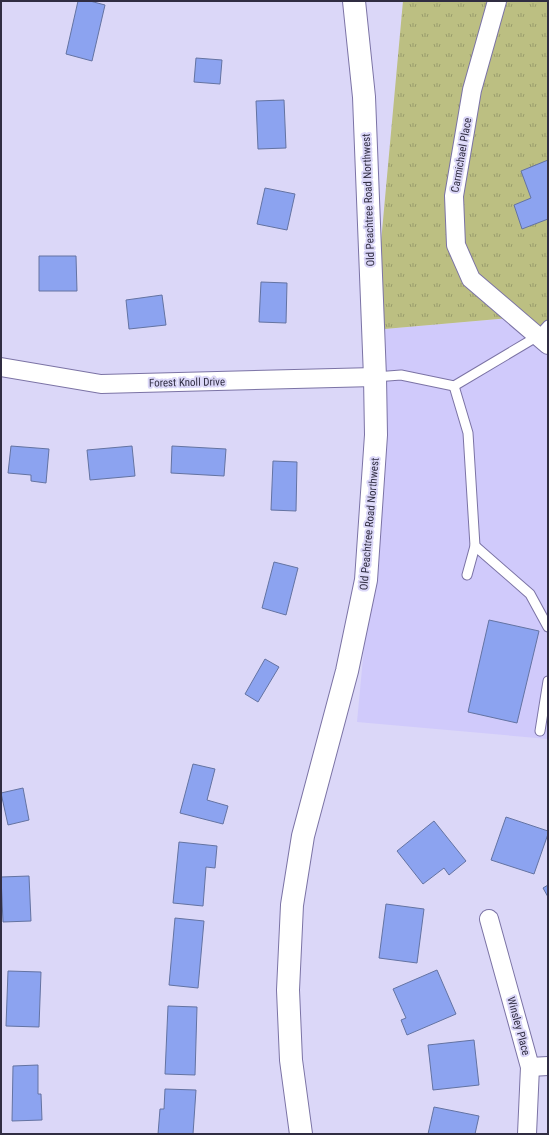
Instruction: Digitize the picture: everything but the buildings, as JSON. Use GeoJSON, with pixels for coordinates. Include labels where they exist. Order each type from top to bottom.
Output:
{"type":"FeatureCollection","features":[{"type":"Feature","properties":{"kind":"main road","name":"Old Peachtree Road Northwest"},"geometry":{"type":"LineString","coordinates":[[301,1134],[291,1060],[288,998],[292,904],[303,836],[347,671],[366,580],[376,435],[364,97],[354,1]]}},
{"type":"Feature","properties":{"kind":"street","name":"Carmichael Place"},"geometry":{"type":"LineString","coordinates":[[497,1],[472,90],[454,196],[456,245],[471,279],[545,335]]}},
{"type":"Feature","properties":{"kind":"street","name":"Forest Knoll Drive"},"geometry":{"type":"LineString","coordinates":[[1,367],[101,384],[375,377]]}},
{"type":"Feature","properties":{"kind":"street","name":"Winsley Place"},"geometry":{"type":"LineString","coordinates":[[490,919],[530,1067],[527,1134]]}},
{"type":"Feature","properties":{"kind":"street"},"geometry":{"type":"LineString","coordinates":[[530,1067],[548,1066]]}},
{"type":"Feature","properties":{"kind":"lane"},"geometry":{"type":"LineString","coordinates":[[375,377],[401,375],[454,386],[545,335]]}},
{"type":"Feature","properties":{"kind":"lane"},"geometry":{"type":"LineString","coordinates":[[454,386],[468,433],[475,546],[467,575]]}},
{"type":"Feature","properties":{"kind":"lane"},"geometry":{"type":"LineString","coordinates":[[475,546],[530,594],[548,627]]}},
{"type":"Feature","properties":{"kind":"lane"},"geometry":{"type":"LineString","coordinates":[[540,731],[548,681]]}},
{"type":"Feature","properties":{"kind":"shaded area"},"geometry":{"type":"Polygon","coordinates":[[[523,317],[548,340],[548,739],[357,722],[375,530],[373,330],[523,317]]]}},
{"type":"Feature","properties":{"kind":"green space"},"geometry":{"type":"Polygon","coordinates":[[[403,1],[548,1],[548,340],[522,317],[373,330],[403,1]]]}}]}
